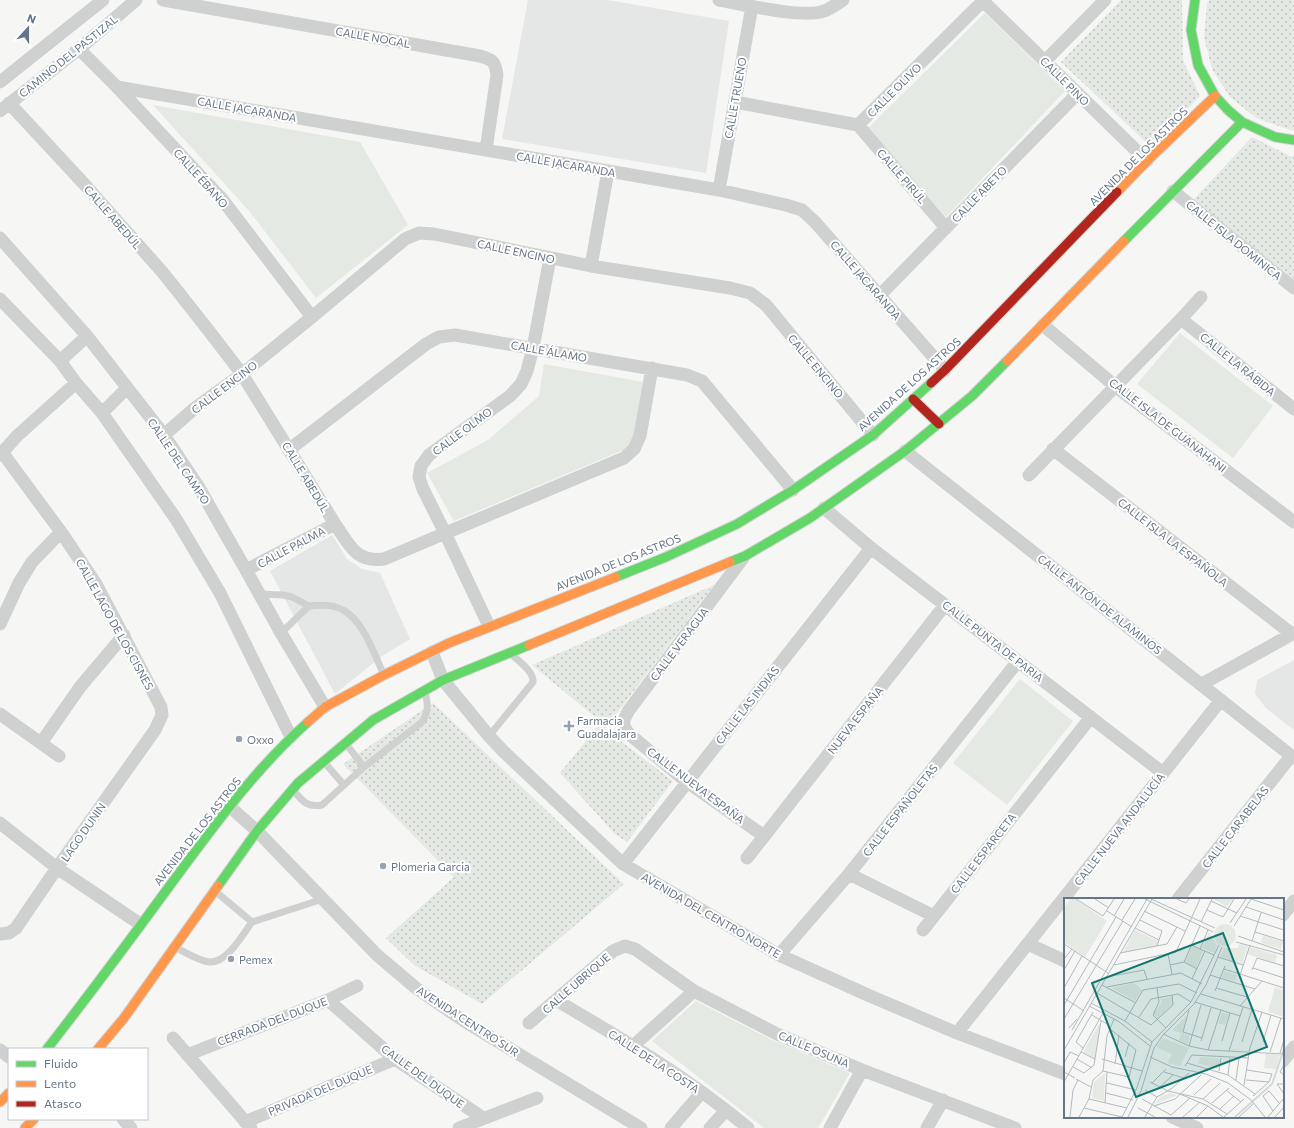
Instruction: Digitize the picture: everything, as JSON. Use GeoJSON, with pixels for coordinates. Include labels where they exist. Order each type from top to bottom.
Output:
{"type":"FeatureCollection","features":[{"type":"Feature","properties":{"kind":"main road"},"geometry":{"type":"LineString","coordinates":[[1195,0],[1191,30],[1198,65],[1215,96],[1242,122],[1275,137],[1294,140]]}},
{"type":"Feature","properties":{"kind":"main road","name":"AVENIDA DE LOS ASTROS"},"geometry":{"type":"LineString","coordinates":[[48,1048],[102,978],[140,924],[229,806],[291,737],[325,707],[384,675],[449,643],[666,557],[737,524],[793,490],[873,434],[945,370],[1147,161],[1215,96]]}},
{"type":"Feature","properties":{"kind":"main road"},"geometry":{"type":"LineString","coordinates":[[99,1048],[124,1018],[257,831],[298,783],[373,720],[443,680],[744,556],[810,518],[905,451],[972,396],[1242,122]]}},
{"type":"Feature","properties":{"kind":"main road"},"geometry":{"type":"LineString","coordinates":[[913,399],[939,424]]}},
{"type":"Feature","properties":{"kind":"main road"},"geometry":{"type":"LineString","coordinates":[[0,1102],[8,1094]]}},
{"type":"Feature","properties":{"kind":"main road"},"geometry":{"type":"LineString","coordinates":[[25,1128],[33,1120]]}},
{"type":"Feature","properties":{"kind":"street","name":"CAMINO DEL PASTIZAL"},"geometry":{"type":"LineString","coordinates":[[0,82],[103,0]]}},
{"type":"Feature","properties":{"kind":"street","name":"CAMINO DEL PASTIZAL"},"geometry":{"type":"LineString","coordinates":[[4,107],[79,49],[136,0]]}},
{"type":"Feature","properties":{"kind":"street","name":"CALLE NOGAL"},"geometry":{"type":"LineString","coordinates":[[163,0],[490,59],[495,65],[497,75],[486,150]]}},
{"type":"Feature","properties":{"kind":"street"},"geometry":{"type":"LineString","coordinates":[[719,0],[805,14],[824,12],[843,0]]}},
{"type":"Feature","properties":{"kind":"street"},"geometry":{"type":"LineString","coordinates":[[1045,61],[1105,0]]}},
{"type":"Feature","properties":{"kind":"street","name":"CALLE PINO"},"geometry":{"type":"LineString","coordinates":[[983,1],[1147,161]]}},
{"type":"Feature","properties":{"kind":"street","name":"CALLE OLIVO"},"geometry":{"type":"LineString","coordinates":[[735,102],[858,125],[983,1]]}},
{"type":"Feature","properties":{"kind":"street","name":"CALLE TRUENO"},"geometry":{"type":"LineString","coordinates":[[719,190],[752,6]]}},
{"type":"Feature","properties":{"kind":"street","name":"CALLE ÉBANO"},"geometry":{"type":"LineString","coordinates":[[79,49],[117,87],[222,199],[312,317]]}},
{"type":"Feature","properties":{"kind":"street","name":"CALLE JACARANDA"},"geometry":{"type":"LineString","coordinates":[[117,87],[719,190],[802,210],[816,222],[945,370]]}},
{"type":"Feature","properties":{"kind":"street","name":"CALLE ABETO"},"geometry":{"type":"LineString","coordinates":[[880,296],[1078,94]]}},
{"type":"Feature","properties":{"kind":"street","name":"CALLE ABEDÚL"},"geometry":{"type":"LineString","coordinates":[[4,107],[86,186],[164,274],[242,374],[335,524],[358,555],[366,559],[384,559],[624,458],[634,449],[640,436],[652,368]]}},
{"type":"Feature","properties":{"kind":"street","name":"CALLE PIRÚL"},"geometry":{"type":"LineString","coordinates":[[858,125],[946,228]]}},
{"type":"Feature","properties":{"kind":"street"},"geometry":{"type":"LineString","coordinates":[[591,266],[608,171]]}},
{"type":"Feature","properties":{"kind":"street","name":"CALLE ISLA DOMINICA"},"geometry":{"type":"LineString","coordinates":[[1173,191],[1294,288]]}},
{"type":"Feature","properties":{"kind":"street","name":"CALLE ENCINO"},"geometry":{"type":"LineString","coordinates":[[164,435],[195,408],[242,374],[312,317],[404,239],[419,233],[434,234],[591,266],[730,288],[750,294],[766,305],[873,434]]}},
{"type":"Feature","properties":{"kind":"street","name":"CALLE DEL CAMPO"},"geometry":{"type":"LineString","coordinates":[[0,238],[87,336],[164,435],[198,486],[281,633],[325,707]]}},
{"type":"Feature","properties":{"kind":"street","name":"CALLE OLMO"},"geometry":{"type":"LineString","coordinates":[[489,626],[423,490],[419,477],[421,466],[429,455],[510,396],[521,384],[527,371],[533,348],[550,258]]}},
{"type":"Feature","properties":{"kind":"street"},"geometry":{"type":"LineString","coordinates":[[1029,475],[1201,297]]}},
{"type":"Feature","properties":{"kind":"street"},"geometry":{"type":"LineString","coordinates":[[0,299],[60,362],[102,413],[176,519],[216,586],[291,737]]}},
{"type":"Feature","properties":{"kind":"street","name":"CALLE LA RÁBIDA"},"geometry":{"type":"LineString","coordinates":[[1181,319],[1294,409]]}},
{"type":"Feature","properties":{"kind":"street","name":"CALLE ISLA DE GUANAHANI"},"geometry":{"type":"LineString","coordinates":[[1043,325],[1116,386],[1294,522]]}},
{"type":"Feature","properties":{"kind":"street","name":"CALLE ÁLAMO"},"geometry":{"type":"LineString","coordinates":[[290,450],[426,344],[439,337],[455,335],[652,368],[687,375],[702,381],[793,490]]}},
{"type":"Feature","properties":{"kind":"street"},"geometry":{"type":"LineString","coordinates":[[60,362],[87,336]]}},
{"type":"Feature","properties":{"kind":"street"},"geometry":{"type":"LineString","coordinates":[[1,453],[17,436],[76,383]]}},
{"type":"Feature","properties":{"kind":"street"},"geometry":{"type":"LineString","coordinates":[[102,413],[127,388]]}},
{"type":"Feature","properties":{"kind":"street","name":"CALLE ISLA LA ESPAÑOLA"},"geometry":{"type":"LineString","coordinates":[[1053,450],[1293,634]]}},
{"type":"Feature","properties":{"kind":"street","name":"CALLE ANTÓN DE ALAMINOS"},"geometry":{"type":"LineString","coordinates":[[905,451],[1293,757]]}},
{"type":"Feature","properties":{"kind":"street","name":"CALLE LAGO DE LOS CISNES"},"geometry":{"type":"LineString","coordinates":[[1,453],[61,532],[96,584],[161,707],[162,715],[160,721]]}},
{"type":"Feature","properties":{"kind":"street","name":"CALLE PUNTA DE PARIA"},"geometry":{"type":"LineString","coordinates":[[824,508],[871,548],[1163,773]]}},
{"type":"Feature","properties":{"kind":"street","name":"CALLE PALMA"},"geometry":{"type":"LineString","coordinates":[[246,570],[335,524]]}},
{"type":"Feature","properties":{"kind":"street"},"geometry":{"type":"LineString","coordinates":[[0,624],[19,583],[32,562],[61,532]]}},
{"type":"Feature","properties":{"kind":"street","name":"CALLE LAS INDIAS"},"geometry":{"type":"LineString","coordinates":[[623,864],[871,548]]}},
{"type":"Feature","properties":{"kind":"street","name":"CALLE VERAGUA"},"geometry":{"type":"LineString","coordinates":[[629,734],[624,727],[624,719],[629,710],[744,556]]}},
{"type":"Feature","properties":{"kind":"street","name":"NUEVA ESPAÑA"},"geometry":{"type":"LineString","coordinates":[[747,858],[945,605]]}},
{"type":"Feature","properties":{"kind":"street"},"geometry":{"type":"LineString","coordinates":[[1202,684],[1293,634]]}},
{"type":"Feature","properties":{"kind":"street"},"geometry":{"type":"LineString","coordinates":[[41,743],[80,687],[124,635]]}},
{"type":"Feature","properties":{"kind":"street","name":"AVENIDA DEL CENTRO NORTE"},"geometry":{"type":"LineString","coordinates":[[432,652],[443,680],[489,736],[623,864],[779,955],[957,1033],[1064,1074]]}},
{"type":"Feature","properties":{"kind":"street","name":"CALLE ESPAÑOLETAS"},"geometry":{"type":"LineString","coordinates":[[779,955],[849,874],[1018,661]]}},
{"type":"Feature","properties":{"kind":"street","name":"CALLE NUEVA ANDALUCÍA"},"geometry":{"type":"LineString","coordinates":[[1064,898],[1221,700]]}},
{"type":"Feature","properties":{"kind":"street"},"geometry":{"type":"LineString","coordinates":[[0,714],[59,756]]}},
{"type":"Feature","properties":{"kind":"street","name":"CALLE ESPARCETA"},"geometry":{"type":"LineString","coordinates":[[923,930],[1091,717]]}},
{"type":"Feature","properties":{"kind":"street","name":"LAGO DUNIN"},"geometry":{"type":"LineString","coordinates":[[0,934],[9,933],[16,928],[160,721]]}},
{"type":"Feature","properties":{"kind":"street","name":"CALLE NUEVA ESPAÑA"},"geometry":{"type":"LineString","coordinates":[[629,734],[687,782],[764,836]]}},
{"type":"Feature","properties":{"kind":"street","name":"CALLE CARABELAS"},"geometry":{"type":"LineString","coordinates":[[1179,898],[1293,757]]}},
{"type":"Feature","properties":{"kind":"street","name":"AVENIDA CENTRO SUR"},"geometry":{"type":"LineString","coordinates":[[229,806],[257,831],[377,955],[416,988],[464,1021],[641,1128]]}},
{"type":"Feature","properties":{"kind":"street"},"geometry":{"type":"LineString","coordinates":[[0,823],[57,868],[140,924]]}},
{"type":"Feature","properties":{"kind":"street"},"geometry":{"type":"LineString","coordinates":[[849,874],[934,916]]}},
{"type":"Feature","properties":{"kind":"street","name":"CALLE NUEVA ANDALUCÍA"},"geometry":{"type":"LineString","coordinates":[[957,1033],[1064,898]]}},
{"type":"Feature","properties":{"kind":"street"},"geometry":{"type":"LineString","coordinates":[[1284,914],[1294,901]]}},
{"type":"Feature","properties":{"kind":"street"},"geometry":{"type":"LineString","coordinates":[[1028,944],[1064,961]]}},
{"type":"Feature","properties":{"kind":"street","name":"CALLE OSUNA"},"geometry":{"type":"LineString","coordinates":[[625,946],[635,949],[694,991],[777,1034],[862,1070],[1015,1128]]}},
{"type":"Feature","properties":{"kind":"street","name":"CALLE UBRIQUE"},"geometry":{"type":"LineString","coordinates":[[529,1023],[613,951],[625,946]]}},
{"type":"Feature","properties":{"kind":"street","name":"CERRADA DEL DUQUE"},"geometry":{"type":"LineString","coordinates":[[187,1055],[328,1000],[356,986]]}},
{"type":"Feature","properties":{"kind":"street"},"geometry":{"type":"LineString","coordinates":[[633,1046],[694,991]]}},
{"type":"Feature","properties":{"kind":"street","name":"CALLE DEL DUQUE"},"geometry":{"type":"LineString","coordinates":[[328,1000],[395,1058],[483,1118]]}},
{"type":"Feature","properties":{"kind":"street","name":"CALLE DE LA COSTA"},"geometry":{"type":"LineString","coordinates":[[556,1000],[633,1046],[702,1092],[748,1128]]}},
{"type":"Feature","properties":{"kind":"street"},"geometry":{"type":"LineString","coordinates":[[173,1038],[248,1125]]}},
{"type":"Feature","properties":{"kind":"street"},"geometry":{"type":"LineString","coordinates":[[1284,1058],[1294,1047]]}},
{"type":"Feature","properties":{"kind":"street"},"geometry":{"type":"LineString","coordinates":[[0,1050],[8,1056]]}},
{"type":"Feature","properties":{"kind":"street","name":"PRIVADA DEL DUQUE"},"geometry":{"type":"LineString","coordinates":[[248,1125],[395,1058]]}},
{"type":"Feature","properties":{"kind":"street"},"geometry":{"type":"LineString","coordinates":[[830,1128],[862,1070]]}},
{"type":"Feature","properties":{"kind":"street"},"geometry":{"type":"LineString","coordinates":[[671,1128],[702,1092]]}},
{"type":"Feature","properties":{"kind":"street","name":"CALLE DEL DUQUE"},"geometry":{"type":"LineString","coordinates":[[458,1128],[537,1098]]}},
{"type":"Feature","properties":{"kind":"street"},"geometry":{"type":"LineString","coordinates":[[927,1128],[943,1100]]}},
{"type":"Feature","properties":{"kind":"street"},"geometry":{"type":"LineString","coordinates":[[710,1128],[726,1110]]}},
{"type":"Feature","properties":{"kind":"street"},"geometry":{"type":"LineString","coordinates":[[1174,1118],[1197,1128]]}},
{"type":"Feature","properties":{"kind":"street"},"geometry":{"type":"LineString","coordinates":[[124,1120],[130,1128]]}},
{"type":"Feature","properties":{"kind":"lane"},"geometry":{"type":"LineString","coordinates":[[259,594],[283,595],[292,597],[309,606],[326,605],[343,610],[355,620],[365,634],[384,675]]}},
{"type":"Feature","properties":{"kind":"lane"},"geometry":{"type":"LineString","coordinates":[[281,633],[309,606]]}},
{"type":"Feature","properties":{"kind":"lane"},"geometry":{"type":"LineString","coordinates":[[489,736],[533,682],[531,673],[509,653]]}},
{"type":"Feature","properties":{"kind":"lane"},"geometry":{"type":"LineString","coordinates":[[293,789],[304,802],[313,807],[322,805],[364,768],[422,722],[427,715],[428,705],[425,690]]}},
{"type":"Feature","properties":{"kind":"lane"},"geometry":{"type":"LineString","coordinates":[[345,744],[364,768]]}},
{"type":"Feature","properties":{"kind":"lane"},"geometry":{"type":"LineString","coordinates":[[324,762],[344,785]]}},
{"type":"Feature","properties":{"kind":"lane"},"geometry":{"type":"LineString","coordinates":[[214,891],[252,922]]}},
{"type":"Feature","properties":{"kind":"lane"},"geometry":{"type":"LineString","coordinates":[[174,947],[199,959],[210,962],[219,960],[232,948],[252,922],[323,899]]}},
{"type":"Feature","properties":{"kind":"shaded area"},"geometry":{"type":"Polygon","coordinates":[[[528,0],[608,0],[729,21],[706,173],[502,139],[528,0]]]}},
{"type":"Feature","properties":{"kind":"shaded area"},"geometry":{"type":"Polygon","coordinates":[[[1121,0],[1182,0],[1183,60],[1200,96],[1150,146],[1061,62],[1121,0]]]}},
{"type":"Feature","properties":{"kind":"shaded area"},"geometry":{"type":"Polygon","coordinates":[[[1209,0],[1294,0],[1294,130],[1256,118],[1230,97],[1212,69],[1204,37],[1207,4],[1209,0]]]}},
{"type":"Feature","properties":{"kind":"shaded area"},"geometry":{"type":"Polygon","coordinates":[[[985,13],[1065,91],[946,217],[867,129],[985,13]]]}},
{"type":"Feature","properties":{"kind":"shaded area"},"geometry":{"type":"Polygon","coordinates":[[[153,105],[360,142],[408,225],[316,298],[250,212],[153,105]]]}},
{"type":"Feature","properties":{"kind":"shaded area"},"geometry":{"type":"Polygon","coordinates":[[[1252,137],[1290,156],[1294,156],[1294,279],[1193,200],[1252,137]]]}},
{"type":"Feature","properties":{"kind":"shaded area"},"geometry":{"type":"Polygon","coordinates":[[[1180,333],[1273,406],[1233,458],[1137,384],[1180,333]]]}},
{"type":"Feature","properties":{"kind":"shaded area"},"geometry":{"type":"Polygon","coordinates":[[[544,364],[643,382],[633,446],[454,521],[427,473],[488,440],[539,396],[544,364]]]}},
{"type":"Feature","properties":{"kind":"shaded area"},"geometry":{"type":"Polygon","coordinates":[[[332,535],[347,559],[362,569],[380,573],[410,639],[382,656],[335,694],[270,571],[332,535]]]}},
{"type":"Feature","properties":{"kind":"shaded area"},"geometry":{"type":"Polygon","coordinates":[[[714,585],[605,729],[673,781],[627,842],[615,834],[560,773],[601,722],[532,665],[714,585]]]}},
{"type":"Feature","properties":{"kind":"shaded area"},"geometry":{"type":"Polygon","coordinates":[[[1294,660],[1294,730],[1266,708],[1255,694],[1257,680],[1294,660]]]}},
{"type":"Feature","properties":{"kind":"shaded area"},"geometry":{"type":"Polygon","coordinates":[[[1020,679],[1073,721],[1007,805],[953,763],[1020,679]]]}},
{"type":"Feature","properties":{"kind":"shaded area"},"geometry":{"type":"Polygon","coordinates":[[[433,703],[624,884],[482,1004],[414,965],[386,938],[454,877],[343,764],[433,703]]]}},
{"type":"Feature","properties":{"kind":"shaded area"},"geometry":{"type":"Polygon","coordinates":[[[696,1001],[770,1039],[850,1073],[818,1128],[764,1128],[652,1041],[696,1001]]]}},
{"type":"Feature","properties":{"kind":"traffic: fast"},"geometry":{"type":"LineString","coordinates":[[1195,0],[1191,30],[1198,65],[1215,96],[1242,122],[1275,137],[1294,140]]}},
{"type":"Feature","properties":{"kind":"traffic: fast"},"geometry":{"type":"LineString","coordinates":[[1124,241],[1242,122]]}},
{"type":"Feature","properties":{"kind":"traffic: fast"},"geometry":{"type":"LineString","coordinates":[[730,562],[745,556],[810,518],[905,451],[972,396],[1007,361]]}},
{"type":"Feature","properties":{"kind":"traffic: fast"},"geometry":{"type":"LineString","coordinates":[[616,577],[666,557],[737,524],[793,490],[873,435],[931,383]]}},
{"type":"Feature","properties":{"kind":"traffic: fast"},"geometry":{"type":"LineString","coordinates":[[218,886],[257,831],[298,783],[373,720],[443,680],[529,645]]}},
{"type":"Feature","properties":{"kind":"traffic: fast"},"geometry":{"type":"LineString","coordinates":[[48,1048],[235,799],[270,759],[308,722]]}},
{"type":"Feature","properties":{"kind":"traffic: slow"},"geometry":{"type":"LineString","coordinates":[[1117,192],[1215,96]]}},
{"type":"Feature","properties":{"kind":"traffic: slow"},"geometry":{"type":"LineString","coordinates":[[1007,361],[1124,241]]}},
{"type":"Feature","properties":{"kind":"traffic: slow"},"geometry":{"type":"LineString","coordinates":[[529,645],[730,562]]}},
{"type":"Feature","properties":{"kind":"traffic: slow"},"geometry":{"type":"LineString","coordinates":[[308,722],[325,707],[384,675],[449,643],[616,577]]}},
{"type":"Feature","properties":{"kind":"traffic: slow"},"geometry":{"type":"LineString","coordinates":[[99,1048],[124,1018],[218,886]]}},
{"type":"Feature","properties":{"kind":"traffic: slow"},"geometry":{"type":"LineString","coordinates":[[0,1102],[8,1094]]}},
{"type":"Feature","properties":{"kind":"traffic: slow"},"geometry":{"type":"LineString","coordinates":[[25,1128],[33,1120]]}},
{"type":"Feature","properties":{"kind":"traffic: jam"},"geometry":{"type":"LineString","coordinates":[[931,383],[1117,192]]}},
{"type":"Feature","properties":{"kind":"traffic: jam"},"geometry":{"type":"LineString","coordinates":[[913,399],[939,424]]}},
{"type":"Feature","properties":{"kind":"place","name":"Farmacia Guadalajara"},"geometry":{"type":"Point","coordinates":[569,726]}},
{"type":"Feature","properties":{"kind":"place","name":"Oxxo"},"geometry":{"type":"Point","coordinates":[239,739]}},
{"type":"Feature","properties":{"kind":"place","name":"Plomeria Garcia"},"geometry":{"type":"Point","coordinates":[383,866]}},
{"type":"Feature","properties":{"kind":"place","name":"Pemex"},"geometry":{"type":"Point","coordinates":[231,959]}}]}
